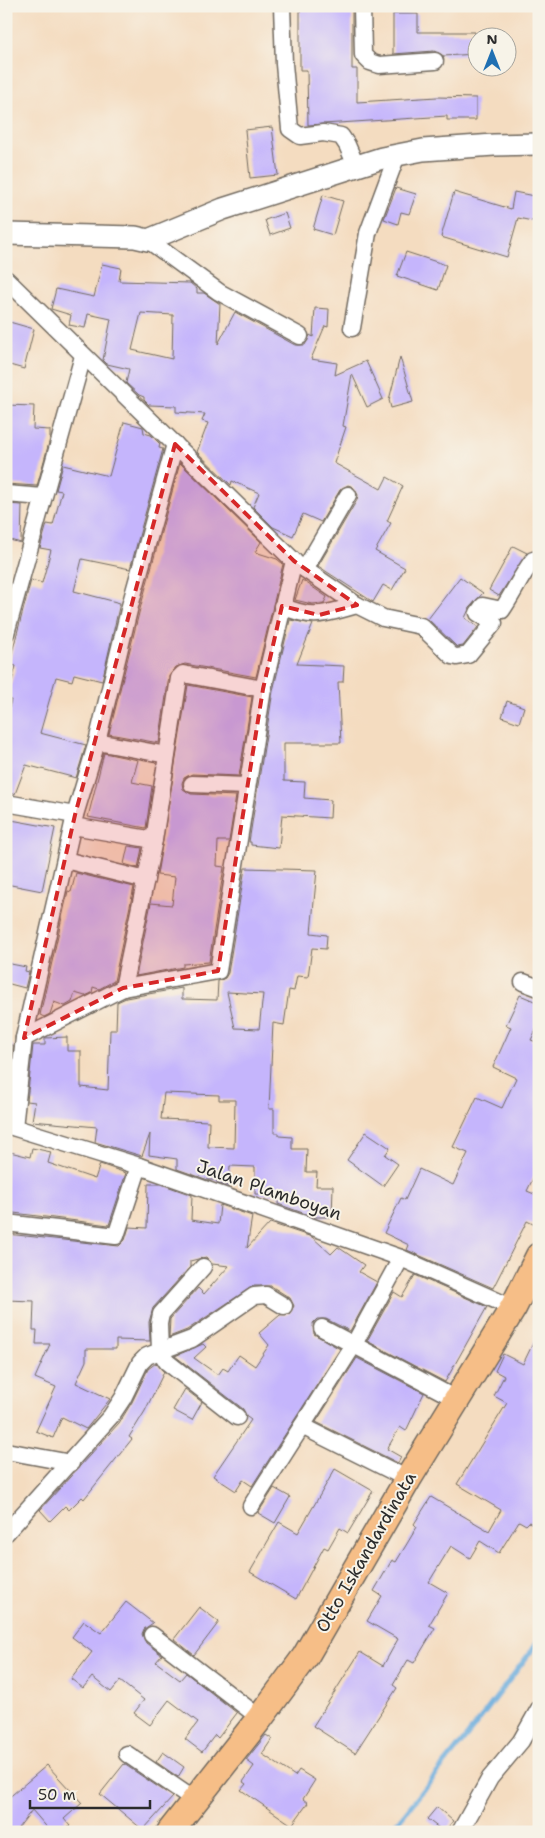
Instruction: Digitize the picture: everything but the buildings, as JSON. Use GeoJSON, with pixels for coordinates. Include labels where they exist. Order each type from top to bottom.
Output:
{"type":"FeatureCollection","features":[{"type":"Feature","properties":{"kind":"main road","name":"Otto Iskandardinata"},"geometry":{"type":"LineString","coordinates":[[170,1832],[260,1718],[305,1656],[408,1479],[513,1308],[539,1256]]}},
{"type":"Feature","properties":{"kind":"street"},"geometry":{"type":"LineString","coordinates":[[282,6],[290,129],[300,136],[323,133],[341,136],[348,144],[357,168]]}},
{"type":"Feature","properties":{"kind":"street"},"geometry":{"type":"LineString","coordinates":[[362,6],[363,55],[370,62],[379,65],[435,61]]}},
{"type":"Feature","properties":{"kind":"street"},"geometry":{"type":"LineString","coordinates":[[148,240],[248,202],[398,155],[424,150],[494,144],[539,144]]}},
{"type":"Feature","properties":{"kind":"street"},"geometry":{"type":"LineString","coordinates":[[352,328],[368,233],[398,155]]}},
{"type":"Feature","properties":{"kind":"street"},"geometry":{"type":"LineString","coordinates":[[6,234],[135,237],[148,240],[219,292],[300,336]]}},
{"type":"Feature","properties":{"kind":"street"},"geometry":{"type":"LineString","coordinates":[[6,279],[80,349],[83,356],[299,565],[357,604],[383,618],[412,622],[421,626],[452,656],[468,654],[494,623],[478,613],[483,606],[502,610],[533,560],[539,559]]}},
{"type":"Feature","properties":{"kind":"street"},"geometry":{"type":"LineString","coordinates":[[6,633],[42,497],[83,356]]}},
{"type":"Feature","properties":{"kind":"street"},"geometry":{"type":"LineString","coordinates":[[10,1126],[24,1038],[74,820],[97,742],[130,606],[175,444]]}},
{"type":"Feature","properties":{"kind":"street"},"geometry":{"type":"LineString","coordinates":[[6,494],[42,497]]}},
{"type":"Feature","properties":{"kind":"street"},"geometry":{"type":"LineString","coordinates":[[24,1038],[123,988],[218,970],[263,690],[282,606],[299,565],[348,495]]}},
{"type":"Feature","properties":{"kind":"street"},"geometry":{"type":"LineString","coordinates":[[282,606],[301,614],[319,615],[357,604]]}},
{"type":"Feature","properties":{"kind":"street"},"geometry":{"type":"LineString","coordinates":[[123,988],[154,840],[180,674],[263,690]]}},
{"type":"Feature","properties":{"kind":"street"},"geometry":{"type":"LineString","coordinates":[[97,742],[168,755]]}},
{"type":"Feature","properties":{"kind":"street"},"geometry":{"type":"LineString","coordinates":[[192,784],[247,786]]}},
{"type":"Feature","properties":{"kind":"street"},"geometry":{"type":"LineString","coordinates":[[6,803],[154,840]]}},
{"type":"Feature","properties":{"kind":"street"},"geometry":{"type":"LineString","coordinates":[[65,860],[146,880]]}},
{"type":"Feature","properties":{"kind":"street"},"geometry":{"type":"LineString","coordinates":[[523,982],[539,988]]}},
{"type":"Feature","properties":{"kind":"street","name":"Jalan Plamboyan"},"geometry":{"type":"LineString","coordinates":[[10,1126],[139,1166],[402,1258],[513,1308]]}},
{"type":"Feature","properties":{"kind":"street"},"geometry":{"type":"LineString","coordinates":[[6,1223],[116,1236],[139,1166]]}},
{"type":"Feature","properties":{"kind":"street"},"geometry":{"type":"LineString","coordinates":[[251,1506],[353,1346],[402,1258]]}},
{"type":"Feature","properties":{"kind":"street"},"geometry":{"type":"LineString","coordinates":[[203,1267],[161,1314],[159,1324],[160,1351],[168,1362],[237,1416]]}},
{"type":"Feature","properties":{"kind":"street"},"geometry":{"type":"LineString","coordinates":[[6,1533],[111,1416],[123,1398],[143,1359],[192,1339],[258,1295],[266,1295],[284,1306]]}},
{"type":"Feature","properties":{"kind":"street"},"geometry":{"type":"LineString","coordinates":[[322,1328],[458,1400]]}},
{"type":"Feature","properties":{"kind":"street"},"geometry":{"type":"LineString","coordinates":[[302,1426],[408,1479]]}},
{"type":"Feature","properties":{"kind":"street"},"geometry":{"type":"LineString","coordinates":[[6,1451],[71,1462]]}},
{"type":"Feature","properties":{"kind":"street"},"geometry":{"type":"LineString","coordinates":[[152,1635],[260,1718]]}},
{"type":"Feature","properties":{"kind":"street"},"geometry":{"type":"LineString","coordinates":[[460,1832],[490,1778],[521,1741],[539,1708]]}},
{"type":"Feature","properties":{"kind":"street"},"geometry":{"type":"LineString","coordinates":[[127,1754],[196,1800]]}},
{"type":"Feature","properties":{"kind":"highlighted area"},"geometry":{"type":"Polygon","coordinates":[[[175,444],[294,561],[357,605],[319,615],[282,606],[263,689],[218,971],[123,988],[24,1038],[75,815],[175,444]]]}},
{"type":"Feature","properties":{"kind":"waterway"},"geometry":{"type":"LineString","coordinates":[[386,1832],[401,1818],[471,1731],[535,1646],[539,1636]]}}]}
